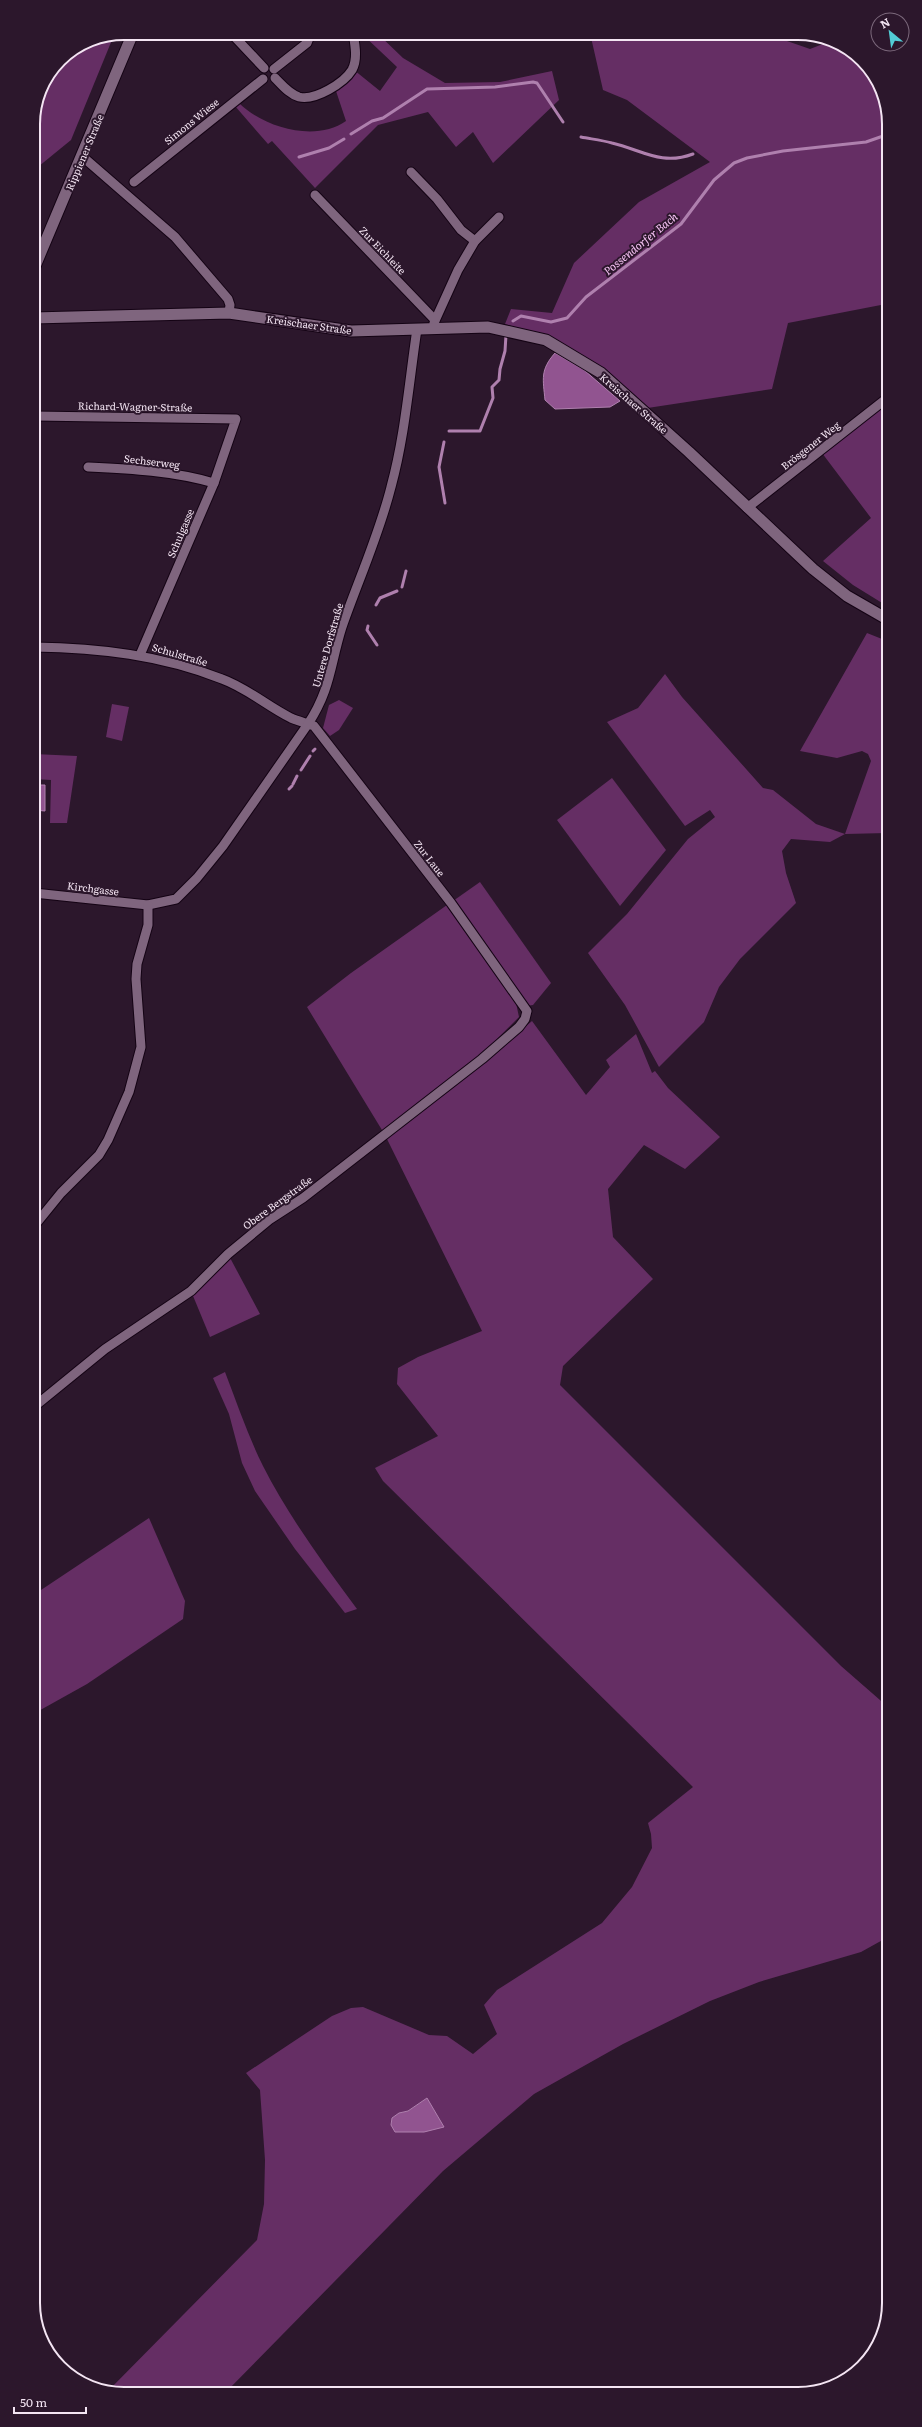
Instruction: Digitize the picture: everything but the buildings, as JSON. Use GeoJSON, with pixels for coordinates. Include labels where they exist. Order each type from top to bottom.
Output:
{"type":"FeatureCollection","features":[{"type":"Feature","properties":{"kind":"main road","name":"Rippiener Straße"},"geometry":{"type":"LineString","coordinates":[[40,255],[83,157],[130,40]]}},
{"type":"Feature","properties":{"kind":"main road","name":"Kreischaer Straße"},"geometry":{"type":"LineString","coordinates":[[40,318],[229,313],[351,331],[417,329],[434,324],[488,327],[546,340],[601,373],[689,452],[813,569],[847,596],[882,616]]}},
{"type":"Feature","properties":{"kind":"street"},"geometry":{"type":"LineString","coordinates":[[238,40],[264,68]]}},
{"type":"Feature","properties":{"kind":"street"},"geometry":{"type":"LineString","coordinates":[[274,69],[306,43],[308,40]]}},
{"type":"Feature","properties":{"kind":"street"},"geometry":{"type":"LineString","coordinates":[[274,69],[275,78],[287,90],[299,97],[311,98],[333,88],[352,70],[356,51],[354,40]]}},
{"type":"Feature","properties":{"kind":"street"},"geometry":{"type":"LineString","coordinates":[[264,68],[268,67],[274,69]]}},
{"type":"Feature","properties":{"kind":"street"},"geometry":{"type":"LineString","coordinates":[[264,68],[261,74],[263,78],[267,81],[275,78]]}},
{"type":"Feature","properties":{"kind":"street","name":"Simons Wiese"},"geometry":{"type":"LineString","coordinates":[[134,182],[263,78]]}},
{"type":"Feature","properties":{"kind":"street"},"geometry":{"type":"LineString","coordinates":[[83,157],[175,238],[228,299],[230,305],[229,313]]}},
{"type":"Feature","properties":{"kind":"street"},"geometry":{"type":"LineString","coordinates":[[411,172],[437,199],[461,230],[475,241]]}},
{"type":"Feature","properties":{"kind":"street","name":"Zur Eichleite"},"geometry":{"type":"LineString","coordinates":[[315,195],[434,324]]}},
{"type":"Feature","properties":{"kind":"street"},"geometry":{"type":"LineString","coordinates":[[434,324],[458,270],[475,241],[499,217]]}},
{"type":"Feature","properties":{"kind":"street","name":"Untere Dorfstraße"},"geometry":{"type":"LineString","coordinates":[[148,905],[176,899],[197,878],[320,706],[328,688],[338,640],[391,489],[398,462],[417,329]]}},
{"type":"Feature","properties":{"kind":"street","name":"Brösgener Weg"},"geometry":{"type":"LineString","coordinates":[[747,508],[882,402]]}},
{"type":"Feature","properties":{"kind":"street","name":"Richard-Wagner-Straße"},"geometry":{"type":"LineString","coordinates":[[40,416],[236,419]]}},
{"type":"Feature","properties":{"kind":"street","name":"Schulgasse"},"geometry":{"type":"LineString","coordinates":[[140,655],[214,483],[236,419]]}},
{"type":"Feature","properties":{"kind":"street","name":"Sechserweg"},"geometry":{"type":"LineString","coordinates":[[88,467],[132,469],[197,478],[214,483]]}},
{"type":"Feature","properties":{"kind":"street","name":"Schulstraße"},"geometry":{"type":"LineString","coordinates":[[40,647],[97,649],[140,655],[223,679],[292,718],[308,724]]}},
{"type":"Feature","properties":{"kind":"street","name":"Zur Laue"},"geometry":{"type":"LineString","coordinates":[[308,724],[314,726],[451,903],[527,1011]]}},
{"type":"Feature","properties":{"kind":"street","name":"Kirchgasse"},"geometry":{"type":"LineString","coordinates":[[40,894],[148,905]]}},
{"type":"Feature","properties":{"kind":"street"},"geometry":{"type":"LineString","coordinates":[[40,1219],[75,1178],[99,1155],[108,1140],[129,1092],[141,1047],[136,979],[138,964],[148,925],[148,905]]}},
{"type":"Feature","properties":{"kind":"street","name":"Obere Bergstraße"},"geometry":{"type":"LineString","coordinates":[[40,1402],[104,1349],[191,1291],[228,1254],[269,1220],[303,1198],[482,1059],[519,1027],[525,1019],[527,1011]]}},
{"type":"Feature","properties":{"kind":"shaded area"},"geometry":{"type":"Polygon","coordinates":[[[368,40],[384,40],[403,58],[445,83],[500,82],[552,71],[559,100],[493,163],[473,132],[456,147],[428,112],[378,125],[315,188],[272,141],[268,144],[235,106],[239,103],[249,112],[261,119],[290,129],[320,131],[333,128],[346,121],[335,88],[354,70],[380,91],[397,67],[368,40]]]}},
{"type":"Feature","properties":{"kind":"shaded area"},"geometry":{"type":"Polygon","coordinates":[[[592,40],[786,40],[810,49],[825,44],[849,57],[868,77],[878,97],[881,113],[882,305],[788,323],[772,389],[641,409],[549,337],[505,324],[511,309],[552,313],[574,263],[639,202],[710,162],[627,100],[603,90],[592,40]]]}},
{"type":"Feature","properties":{"kind":"shaded area"},"geometry":{"type":"Polygon","coordinates":[[[111,41],[71,140],[40,165],[40,119],[46,92],[57,73],[73,57],[97,44],[111,41]]]}},
{"type":"Feature","properties":{"kind":"shaded area"},"geometry":{"type":"Polygon","coordinates":[[[555,353],[584,370],[620,401],[610,407],[555,409],[545,400],[543,380],[547,365],[555,353]]]}},
{"type":"Feature","properties":{"kind":"shaded area"},"geometry":{"type":"Polygon","coordinates":[[[882,406],[882,603],[853,585],[823,561],[871,518],[822,453],[882,406]]]}},
{"type":"Feature","properties":{"kind":"shaded area"},"geometry":{"type":"Polygon","coordinates":[[[867,633],[882,639],[882,833],[845,834],[871,761],[868,754],[862,751],[837,758],[800,751],[867,633]]]}},
{"type":"Feature","properties":{"kind":"shaded area"},"geometry":{"type":"Polygon","coordinates":[[[665,674],[682,697],[763,788],[773,790],[816,824],[845,834],[830,842],[791,839],[782,851],[786,873],[796,903],[740,959],[719,987],[704,1022],[659,1067],[625,1005],[588,953],[627,914],[688,839],[715,817],[710,810],[685,826],[607,722],[638,708],[665,674]]]}},
{"type":"Feature","properties":{"kind":"shaded area"},"geometry":{"type":"Polygon","coordinates":[[[339,700],[353,708],[339,730],[330,736],[323,728],[329,705],[339,700]]]}},
{"type":"Feature","properties":{"kind":"shaded area"},"geometry":{"type":"Polygon","coordinates":[[[112,704],[129,707],[122,741],[106,737],[112,704]]]}},
{"type":"Feature","properties":{"kind":"shaded area"},"geometry":{"type":"Polygon","coordinates":[[[40,754],[77,756],[67,823],[50,823],[51,780],[40,779],[40,754]]]}},
{"type":"Feature","properties":{"kind":"shaded area"},"geometry":{"type":"Polygon","coordinates":[[[612,778],[666,850],[620,906],[557,820],[612,778]]]}},
{"type":"Feature","properties":{"kind":"shaded area"},"geometry":{"type":"Polygon","coordinates":[[[40,785],[45,785],[45,811],[40,811],[40,785]]]}},
{"type":"Feature","properties":{"kind":"shaded area"},"geometry":{"type":"Polygon","coordinates":[[[480,882],[551,983],[533,1005],[526,1006],[453,901],[480,882]]]}},
{"type":"Feature","properties":{"kind":"shaded area"},"geometry":{"type":"Polygon","coordinates":[[[447,905],[516,1003],[519,1017],[479,1057],[486,1061],[532,1021],[586,1095],[610,1067],[606,1060],[636,1034],[652,1073],[655,1071],[668,1088],[720,1137],[685,1169],[644,1145],[608,1189],[613,1237],[653,1279],[563,1366],[560,1385],[841,1666],[882,1702],[882,1940],[861,1952],[759,1982],[710,2001],[623,2044],[534,2094],[443,2171],[231,2387],[119,2387],[113,2386],[257,2240],[264,2204],[265,2160],[260,2090],[246,2073],[332,2016],[351,2008],[363,2007],[429,2035],[447,2036],[473,2054],[497,2034],[484,2005],[497,1990],[602,1923],[632,1887],[652,1848],[651,1834],[648,1823],[693,1787],[383,1481],[375,1468],[438,1436],[397,1384],[398,1368],[418,1357],[482,1331],[385,1135],[307,1007],[351,973],[447,905]],[[427,2098],[408,2111],[399,2113],[395,2132],[424,2132],[427,2098]]]}},
{"type":"Feature","properties":{"kind":"shaded area"},"geometry":{"type":"Polygon","coordinates":[[[228,1254],[260,1314],[210,1337],[191,1291],[228,1254]]]}},
{"type":"Feature","properties":{"kind":"shaded area"},"geometry":{"type":"Polygon","coordinates":[[[225,1372],[252,1443],[273,1485],[307,1539],[357,1609],[345,1613],[295,1549],[255,1491],[242,1463],[229,1414],[213,1378],[225,1372]]]}},
{"type":"Feature","properties":{"kind":"shaded area"},"geometry":{"type":"Polygon","coordinates":[[[149,1518],[185,1601],[183,1619],[87,1684],[40,1710],[40,1591],[149,1518]]]}},
{"type":"Feature","properties":{"kind":"shaded area"},"geometry":{"type":"Polygon","coordinates":[[[427,2098],[444,2127],[424,2132],[395,2132],[391,2125],[392,2118],[399,2113],[408,2111],[427,2098]]]}},
{"type":"Feature","properties":{"kind":"waterway"},"geometry":{"type":"LineString","coordinates":[[351,134],[372,121],[383,118],[427,89],[495,87],[533,82],[537,83],[563,122]]}},
{"type":"Feature","properties":{"kind":"waterway","name":"Possendorfer Bach"},"geometry":{"type":"LineString","coordinates":[[513,321],[521,316],[551,322],[567,318],[586,297],[681,224],[714,180],[734,163],[747,158],[783,151],[866,142],[882,136]]}},
{"type":"Feature","properties":{"kind":"waterway"},"geometry":{"type":"LineString","coordinates":[[581,137],[612,143],[661,158],[682,157],[693,154]]}},
{"type":"Feature","properties":{"kind":"waterway"},"geometry":{"type":"LineString","coordinates":[[299,157],[329,148],[344,139]]}},
{"type":"Feature","properties":{"kind":"waterway","name":"Possendorfer Bach"},"geometry":{"type":"LineString","coordinates":[[449,431],[480,431],[493,398],[492,387],[499,380],[500,369],[505,351],[506,335]]}},
{"type":"Feature","properties":{"kind":"waterway","name":"Possendorfer Bach"},"geometry":{"type":"LineString","coordinates":[[444,442],[439,467],[445,503]]}},
{"type":"Feature","properties":{"kind":"waterway","name":"Possendorfer Bach"},"geometry":{"type":"LineString","coordinates":[[402,587],[406,571]]}},
{"type":"Feature","properties":{"kind":"waterway","name":"Possendorfer Bach"},"geometry":{"type":"LineString","coordinates":[[376,605],[380,598],[397,591]]}},
{"type":"Feature","properties":{"kind":"waterway","name":"Possendorfer Bach"},"geometry":{"type":"LineString","coordinates":[[368,626],[367,630],[377,645]]}},
{"type":"Feature","properties":{"kind":"waterway","name":"Possendorfer Bach"},"geometry":{"type":"LineString","coordinates":[[301,770],[310,756]]}},
{"type":"Feature","properties":{"kind":"waterway","name":"Possendorfer Bach"},"geometry":{"type":"LineString","coordinates":[[293,784],[297,776]]}},
{"type":"Feature","properties":{"kind":"waterway","name":"Possendorfer Bach"},"geometry":{"type":"LineString","coordinates":[[289,789],[292,786]]}}]}
